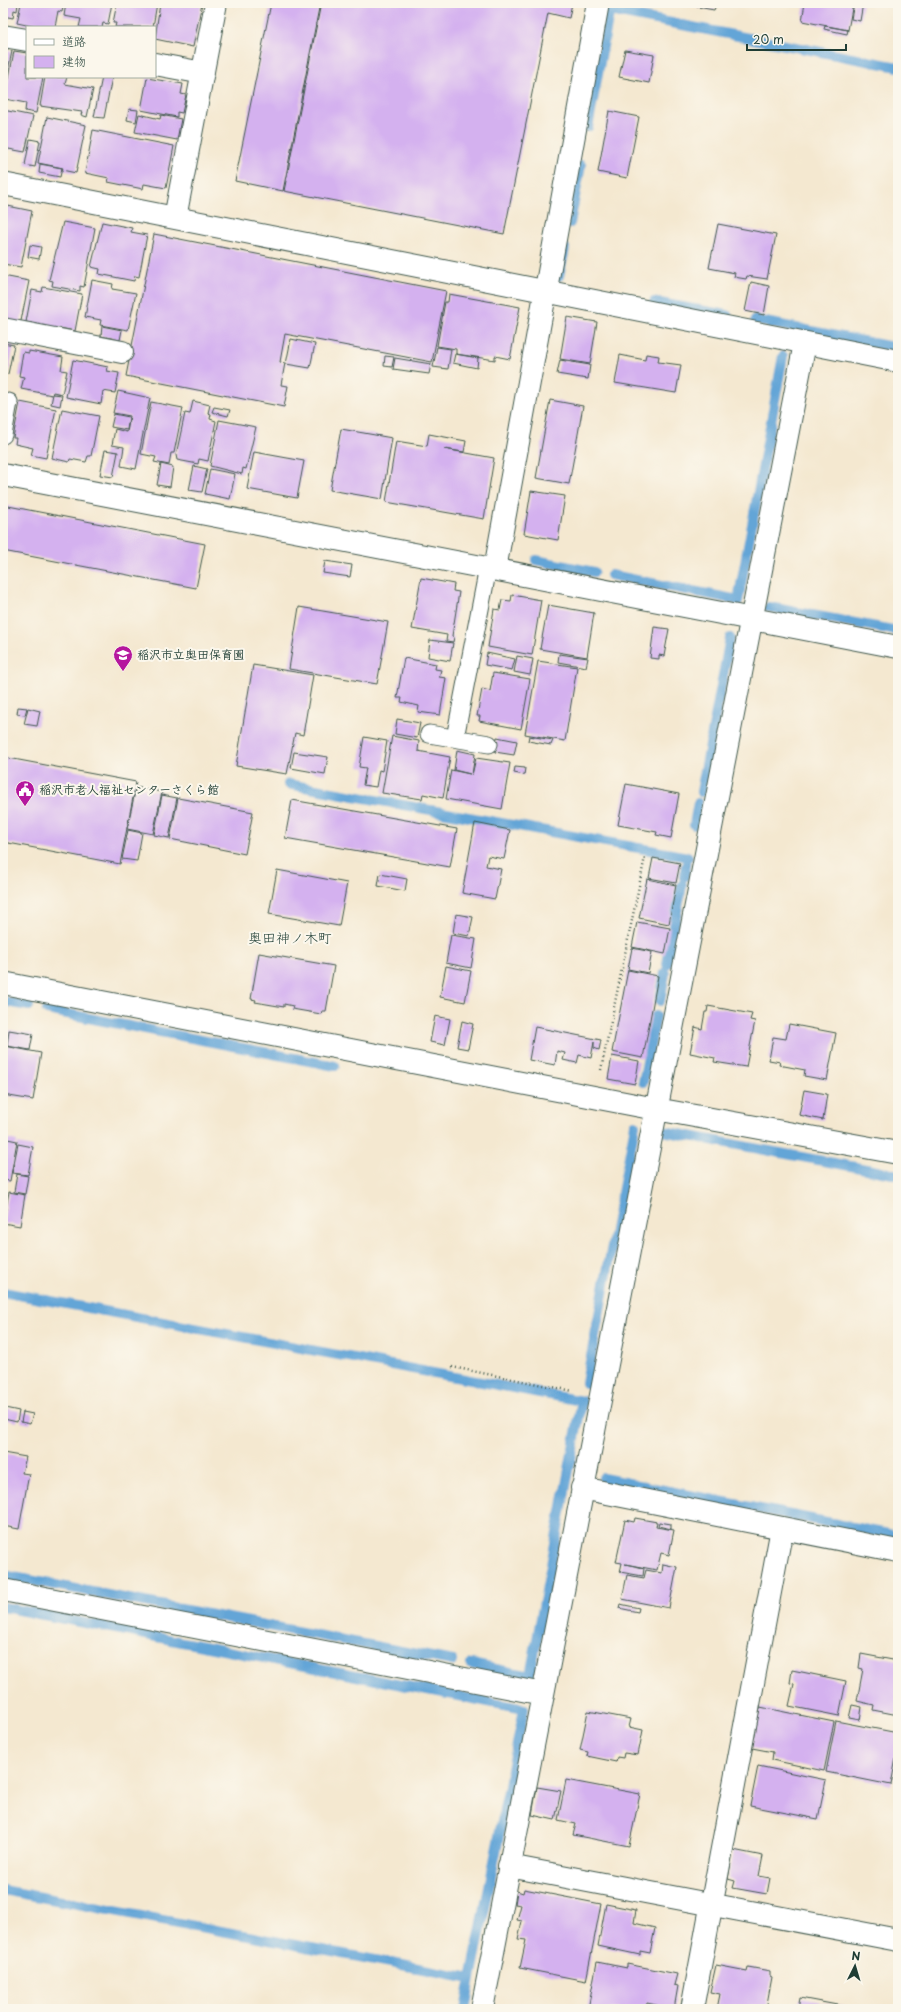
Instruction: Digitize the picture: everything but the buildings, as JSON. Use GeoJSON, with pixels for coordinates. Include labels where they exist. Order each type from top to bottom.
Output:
{"type":"FeatureCollection","features":[{"type":"Feature","properties":{"kind":"street"},"geometry":{"type":"LineString","coordinates":[[174,218],[216,3]]}},
{"type":"Feature","properties":{"kind":"street"},"geometry":{"type":"LineString","coordinates":[[491,569],[598,3]]}},
{"type":"Feature","properties":{"kind":"street"},"geometry":{"type":"LineString","coordinates":[[3,36],[26,40]]}},
{"type":"Feature","properties":{"kind":"street"},"geometry":{"type":"LineString","coordinates":[[156,64],[203,74]]}},
{"type":"Feature","properties":{"kind":"street"},"geometry":{"type":"LineString","coordinates":[[3,184],[898,361]]}},
{"type":"Feature","properties":{"kind":"street"},"geometry":{"type":"LineString","coordinates":[[3,329],[122,352]]}},
{"type":"Feature","properties":{"kind":"street"},"geometry":{"type":"LineString","coordinates":[[482,2009],[805,343]]}},
{"type":"Feature","properties":{"kind":"street"},"geometry":{"type":"LineString","coordinates":[[3,475],[898,647]]}},
{"type":"Feature","properties":{"kind":"street"},"geometry":{"type":"LineString","coordinates":[[3,984],[656,1109],[898,1153]]}},
{"type":"Feature","properties":{"kind":"street"},"geometry":{"type":"LineString","coordinates":[[582,1488],[898,1551]]}},
{"type":"Feature","properties":{"kind":"street"},"geometry":{"type":"LineString","coordinates":[[692,2009],[782,1528]]}},
{"type":"Feature","properties":{"kind":"street"},"geometry":{"type":"LineString","coordinates":[[3,1590],[543,1694]]}},
{"type":"Feature","properties":{"kind":"street"},"geometry":{"type":"LineString","coordinates":[[509,1866],[898,1940]]}},
{"type":"Feature","properties":{"kind":"lane"},"geometry":{"type":"LineString","coordinates":[[3,434],[8,402]]}},
{"type":"Feature","properties":{"kind":"lane"},"geometry":{"type":"LineString","coordinates":[[456,738],[491,569]]}},
{"type":"Feature","properties":{"kind":"lane"},"geometry":{"type":"LineString","coordinates":[[429,734],[489,744]]}},
{"type":"Feature","properties":{"kind":"path"},"geometry":{"type":"LineString","coordinates":[[596,1097],[645,857]]}},
{"type":"Feature","properties":{"kind":"path"},"geometry":{"type":"LineString","coordinates":[[452,1367],[600,1397]]}},
{"type":"Feature","properties":{"kind":"waterway"},"geometry":{"type":"LineString","coordinates":[[588,127],[611,3]]}},
{"type":"Feature","properties":{"kind":"waterway"},"geometry":{"type":"LineString","coordinates":[[610,11],[898,67]]}},
{"type":"Feature","properties":{"kind":"waterway"},"geometry":{"type":"LineString","coordinates":[[570,223],[581,165]]}},
{"type":"Feature","properties":{"kind":"waterway"},"geometry":{"type":"LineString","coordinates":[[559,276],[565,248]]}},
{"type":"Feature","properties":{"kind":"waterway"},"geometry":{"type":"LineString","coordinates":[[654,302],[727,315]]}},
{"type":"Feature","properties":{"kind":"waterway"},"geometry":{"type":"LineString","coordinates":[[755,320],[898,348]]}},
{"type":"Feature","properties":{"kind":"waterway"},"geometry":{"type":"LineString","coordinates":[[738,601],[783,356]]}},
{"type":"Feature","properties":{"kind":"waterway"},"geometry":{"type":"LineString","coordinates":[[536,560],[594,572]]}},
{"type":"Feature","properties":{"kind":"waterway"},"geometry":{"type":"LineString","coordinates":[[611,575],[738,600]]}},
{"type":"Feature","properties":{"kind":"waterway"},"geometry":{"type":"LineString","coordinates":[[769,607],[898,631]]}},
{"type":"Feature","properties":{"kind":"waterway"},"geometry":{"type":"LineString","coordinates":[[701,792],[730,638]]}},
{"type":"Feature","properties":{"kind":"waterway"},"geometry":{"type":"LineString","coordinates":[[288,784],[688,857]]}},
{"type":"Feature","properties":{"kind":"waterway"},"geometry":{"type":"LineString","coordinates":[[694,825],[698,803]]}},
{"type":"Feature","properties":{"kind":"waterway"},"geometry":{"type":"LineString","coordinates":[[684,877],[686,865]]}},
{"type":"Feature","properties":{"kind":"waterway"},"geometry":{"type":"LineString","coordinates":[[667,964],[682,885]]}},
{"type":"Feature","properties":{"kind":"waterway"},"geometry":{"type":"LineString","coordinates":[[660,1001],[665,973]]}},
{"type":"Feature","properties":{"kind":"waterway"},"geometry":{"type":"LineString","coordinates":[[3,1001],[29,1006]]}},
{"type":"Feature","properties":{"kind":"waterway"},"geometry":{"type":"LineString","coordinates":[[47,1010],[335,1066]]}},
{"type":"Feature","properties":{"kind":"waterway"},"geometry":{"type":"LineString","coordinates":[[643,1082],[656,1016]]}},
{"type":"Feature","properties":{"kind":"waterway"},"geometry":{"type":"LineString","coordinates":[[586,1383],[635,1125]]}},
{"type":"Feature","properties":{"kind":"waterway"},"geometry":{"type":"LineString","coordinates":[[663,1131],[898,1175]]}},
{"type":"Feature","properties":{"kind":"waterway"},"geometry":{"type":"LineString","coordinates":[[3,1292],[582,1401],[530,1676],[471,1664]]}},
{"type":"Feature","properties":{"kind":"waterway"},"geometry":{"type":"LineString","coordinates":[[603,1478],[898,1536]]}},
{"type":"Feature","properties":{"kind":"waterway"},"geometry":{"type":"LineString","coordinates":[[3,1575],[453,1661]]}},
{"type":"Feature","properties":{"kind":"waterway"},"geometry":{"type":"LineString","coordinates":[[3,1607],[524,1709],[465,2009]]}},
{"type":"Feature","properties":{"kind":"waterway"},"geometry":{"type":"LineString","coordinates":[[3,1890],[471,1978]]}},
{"type":"Feature","properties":{"kind":"place","name":"稲沢市立奥田保育園"},"geometry":{"type":"Point","coordinates":[123,672]}},
{"type":"Feature","properties":{"kind":"place","name":"稲沢市老人福祉センターさくら館"},"geometry":{"type":"Point","coordinates":[25,807]}},
{"type":"Feature","properties":{"kind":"district","name":"奥田神ノ木町"},"geometry":{"type":"Point","coordinates":[290,938]}}]}
